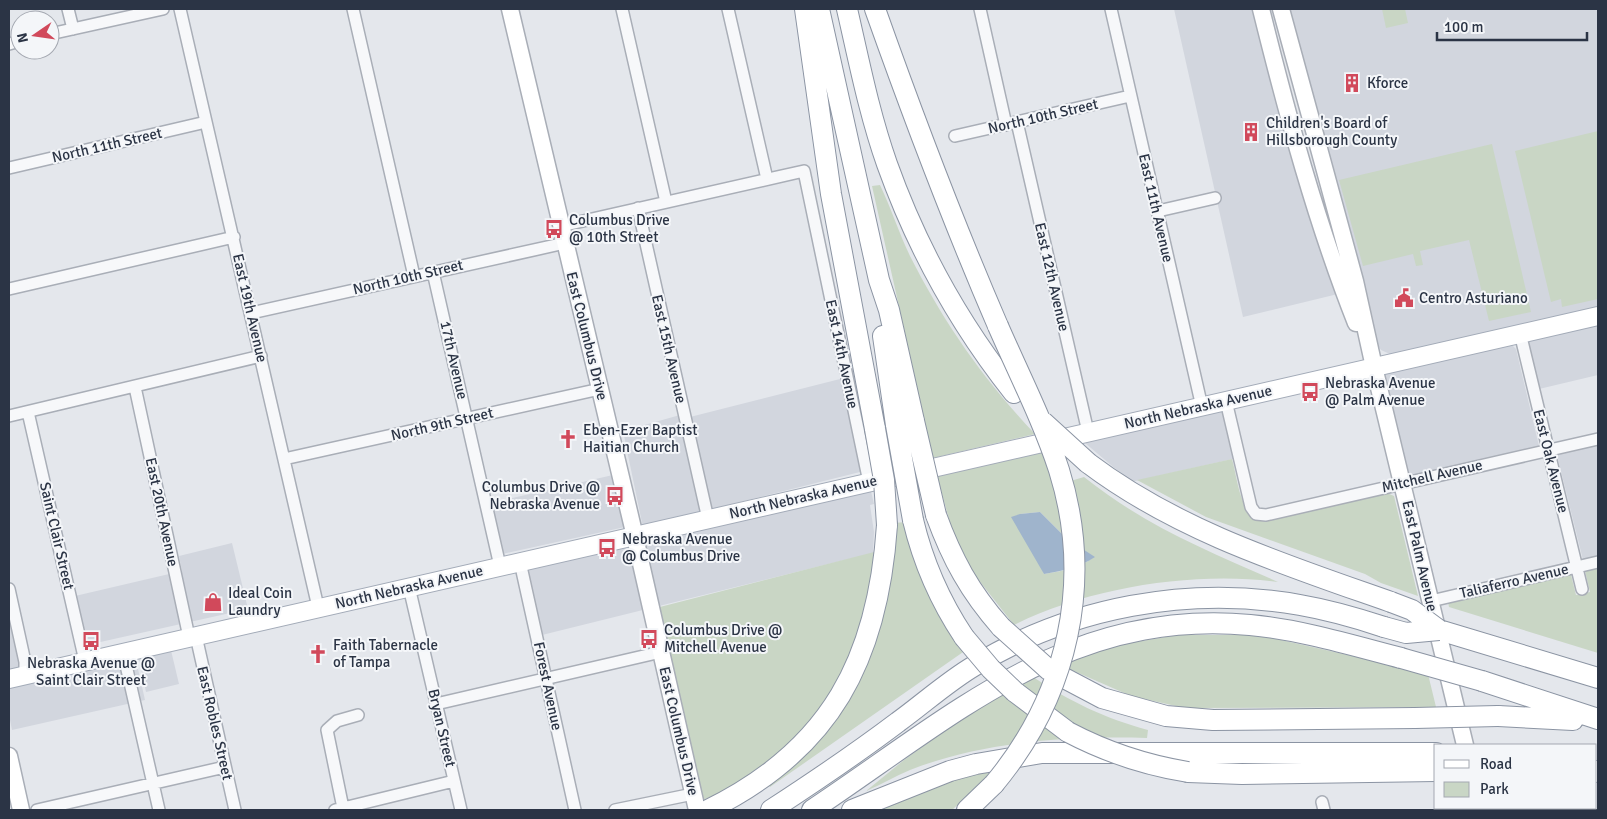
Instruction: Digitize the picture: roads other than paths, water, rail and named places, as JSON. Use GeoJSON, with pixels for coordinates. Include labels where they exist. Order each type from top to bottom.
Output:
{"type":"FeatureCollection","features":[{"type":"Feature","properties":{"kind":"highway"},"geometry":{"type":"LineString","coordinates":[[708,810],[727,801],[776,770],[822,723],[844,688],[867,640],[882,582],[887,526],[884,480],[831,194],[805,9]]}},
{"type":"Feature","properties":{"kind":"highway"},"geometry":{"type":"LineString","coordinates":[[819,9],[879,280],[889,310],[905,423],[913,520],[921,551],[932,578],[964,637],[990,669],[1015,692],[1068,732],[1126,757],[1165,768],[1188,772],[1242,774],[1431,771]]}},
{"type":"Feature","properties":{"kind":"highway"},"geometry":{"type":"LineString","coordinates":[[847,9],[868,100],[887,163],[904,208],[946,292],[996,371],[1014,393],[1088,463],[1152,505],[1194,528],[1233,545],[1412,610],[1439,630],[1598,678]]}},
{"type":"Feature","properties":{"kind":"highway"},"geometry":{"type":"LineString","coordinates":[[875,9],[912,112],[998,326],[1059,470],[1069,513],[1074,576],[1068,635],[1060,669],[1048,701],[1022,746],[994,784],[967,810]]}},
{"type":"Feature","properties":{"kind":"highway"},"geometry":{"type":"LineString","coordinates":[[905,423],[947,546],[965,582],[1001,627],[1049,670],[1102,698],[1166,716],[1213,720],[1498,716],[1566,719],[1598,723]]}},
{"type":"Feature","properties":{"kind":"highway"},"geometry":{"type":"LineString","coordinates":[[771,810],[853,755],[973,666],[1030,636],[1085,617],[1138,604],[1171,600],[1238,599],[1300,604],[1406,633],[1439,630]]}},
{"type":"Feature","properties":{"kind":"highway"},"geometry":{"type":"LineString","coordinates":[[812,810],[978,695],[1040,663],[1093,641],[1177,625],[1250,625],[1304,633],[1401,658],[1598,719]]}},
{"type":"Feature","properties":{"kind":"highway"},"geometry":{"type":"LineString","coordinates":[[852,810],[950,771],[984,762],[1042,753],[1427,753]]}},
{"type":"Feature","properties":{"kind":"main road","name":"North Nebraska Avenue"},"geometry":{"type":"LineString","coordinates":[[17,677],[1598,316]]}},
{"type":"Feature","properties":{"kind":"street"},"geometry":{"type":"LineString","coordinates":[[68,9],[73,29]]}},
{"type":"Feature","properties":{"kind":"street"},"geometry":{"type":"LineString","coordinates":[[60,32],[163,9]]}},
{"type":"Feature","properties":{"kind":"street","name":"East 19th Avenue"},"geometry":{"type":"LineString","coordinates":[[180,9],[318,607]]}},
{"type":"Feature","properties":{"kind":"street"},"geometry":{"type":"LineString","coordinates":[[353,9],[414,276]]}},
{"type":"Feature","properties":{"kind":"street","name":"East Columbus Drive"},"geometry":{"type":"LineString","coordinates":[[510,9],[635,536],[695,802]]}},
{"type":"Feature","properties":{"kind":"street"},"geometry":{"type":"LineString","coordinates":[[622,9],[666,202]]}},
{"type":"Feature","properties":{"kind":"street"},"geometry":{"type":"LineString","coordinates":[[561,226],[766,179],[728,9]]}},
{"type":"Feature","properties":{"kind":"street","name":"East 12th Avenue"},"geometry":{"type":"LineString","coordinates":[[980,9],[1011,123],[1088,432]]}},
{"type":"Feature","properties":{"kind":"street","name":"East 11th Avenue"},"geometry":{"type":"LineString","coordinates":[[1111,9],[1202,407]]}},
{"type":"Feature","properties":{"kind":"street","name":"East Palm Avenue"},"geometry":{"type":"LineString","coordinates":[[1261,9],[1276,67],[1338,277],[1374,367]]}},
{"type":"Feature","properties":{"kind":"street","name":"East Palm Avenue"},"geometry":{"type":"LineString","coordinates":[[1281,9],[1355,281],[1465,744]]}},
{"type":"Feature","properties":{"kind":"street","name":"North 10th Street"},"geometry":{"type":"LineString","coordinates":[[955,136],[1130,96]]}},
{"type":"Feature","properties":{"kind":"street","name":"North 11th Street"},"geometry":{"type":"LineString","coordinates":[[9,168],[206,122]]}},
{"type":"Feature","properties":{"kind":"street","name":"East 14th Avenue"},"geometry":{"type":"LineString","coordinates":[[766,179],[804,171],[869,482]]}},
{"type":"Feature","properties":{"kind":"street"},"geometry":{"type":"LineString","coordinates":[[1158,211],[1215,198]]}},
{"type":"Feature","properties":{"kind":"street","name":"East 15th Avenue"},"geometry":{"type":"LineString","coordinates":[[638,208],[708,519]]}},
{"type":"Feature","properties":{"kind":"street"},"geometry":{"type":"LineString","coordinates":[[9,289],[234,237]]}},
{"type":"Feature","properties":{"kind":"street","name":"North 10th Street"},"geometry":{"type":"LineString","coordinates":[[251,313],[565,243]]}},
{"type":"Feature","properties":{"kind":"street","name":"17th Avenue"},"geometry":{"type":"LineString","coordinates":[[433,272],[500,566]]}},
{"type":"Feature","properties":{"kind":"street","name":"East Oak Avenue"},"geometry":{"type":"LineString","coordinates":[[1520,334],[1582,589]]}},
{"type":"Feature","properties":{"kind":"street"},"geometry":{"type":"LineString","coordinates":[[9,416],[261,356]]}},
{"type":"Feature","properties":{"kind":"street","name":"East 20th Avenue"},"geometry":{"type":"LineString","coordinates":[[135,387],[192,636]]}},
{"type":"Feature","properties":{"kind":"street","name":"North 9th Street"},"geometry":{"type":"LineString","coordinates":[[284,459],[600,389]]}},
{"type":"Feature","properties":{"kind":"street","name":"Mitchell Avenue"},"geometry":{"type":"LineString","coordinates":[[1226,401],[1250,507],[1256,514],[1266,515],[1598,439]]}},
{"type":"Feature","properties":{"kind":"street","name":"Saint Clair Street"},"geometry":{"type":"LineString","coordinates":[[28,412],[85,661]]}},
{"type":"Feature","properties":{"kind":"street","name":"Forest Avenue"},"geometry":{"type":"LineString","coordinates":[[520,562],[575,810]]}},
{"type":"Feature","properties":{"kind":"street","name":"Taliaferro Avenue"},"geometry":{"type":"LineString","coordinates":[[1430,601],[1598,562]]}},
{"type":"Feature","properties":{"kind":"street","name":"Bryan Street"},"geometry":{"type":"LineString","coordinates":[[409,587],[461,810]]}},
{"type":"Feature","properties":{"kind":"street"},"geometry":{"type":"LineString","coordinates":[[9,589],[25,662],[17,677]]}},
{"type":"Feature","properties":{"kind":"street","name":"East Robles Street"},"geometry":{"type":"LineString","coordinates":[[192,636],[235,810]]}},
{"type":"Feature","properties":{"kind":"street"},"geometry":{"type":"LineString","coordinates":[[123,652],[159,810]]}},
{"type":"Feature","properties":{"kind":"street"},"geometry":{"type":"LineString","coordinates":[[436,704],[661,652]]}},
{"type":"Feature","properties":{"kind":"street"},"geometry":{"type":"LineString","coordinates":[[358,715],[336,721],[327,730],[339,809],[454,781]]}},
{"type":"Feature","properties":{"kind":"street"},"geometry":{"type":"LineString","coordinates":[[9,756],[21,810]]}},
{"type":"Feature","properties":{"kind":"street"},"geometry":{"type":"LineString","coordinates":[[37,810],[225,767]]}},
{"type":"Feature","properties":{"kind":"street"},"geometry":{"type":"LineString","coordinates":[[615,810],[695,802]]}},
{"type":"Feature","properties":{"kind":"water"},"geometry":{"type":"Polygon","coordinates":[[[1040,512],[1066,538],[1095,557],[1071,568],[1044,574],[1011,517],[1040,512]]]}},
{"type":"Feature","properties":{"kind":"place","name":"Kforce"},"geometry":{"type":"Point","coordinates":[1352,83]}},
{"type":"Feature","properties":{"kind":"place","name":"Children's Board of Hillsborough County"},"geometry":{"type":"Point","coordinates":[1251,132]}},
{"type":"Feature","properties":{"kind":"place","name":"Columbus Drive @ 10th Street"},"geometry":{"type":"Point","coordinates":[554,229]}},
{"type":"Feature","properties":{"kind":"place","name":"Centro Asturiano"},"geometry":{"type":"Point","coordinates":[1404,298]}},
{"type":"Feature","properties":{"kind":"place","name":"Nebraska Avenue @ Palm Avenue"},"geometry":{"type":"Point","coordinates":[1310,392]}},
{"type":"Feature","properties":{"kind":"place","name":"Eben-Ezer Baptist Haitian Church"},"geometry":{"type":"Point","coordinates":[568,439]}},
{"type":"Feature","properties":{"kind":"place","name":"Columbus Drive @ Nebraska Avenue"},"geometry":{"type":"Point","coordinates":[615,496]}},
{"type":"Feature","properties":{"kind":"place","name":"Nebraska Avenue @ Columbus Drive"},"geometry":{"type":"Point","coordinates":[607,548]}},
{"type":"Feature","properties":{"kind":"place","name":"Ideal Coin Laundry"},"geometry":{"type":"Point","coordinates":[213,602]}},
{"type":"Feature","properties":{"kind":"place","name":"Columbus Drive @ Mitchell Avenue"},"geometry":{"type":"Point","coordinates":[649,639]}},
{"type":"Feature","properties":{"kind":"place","name":"Nebraska Avenue @ Saint Clair Street"},"geometry":{"type":"Point","coordinates":[91,641]}},
{"type":"Feature","properties":{"kind":"place","name":"Faith Tabernacle of Tampa"},"geometry":{"type":"Point","coordinates":[318,654]}}]}
